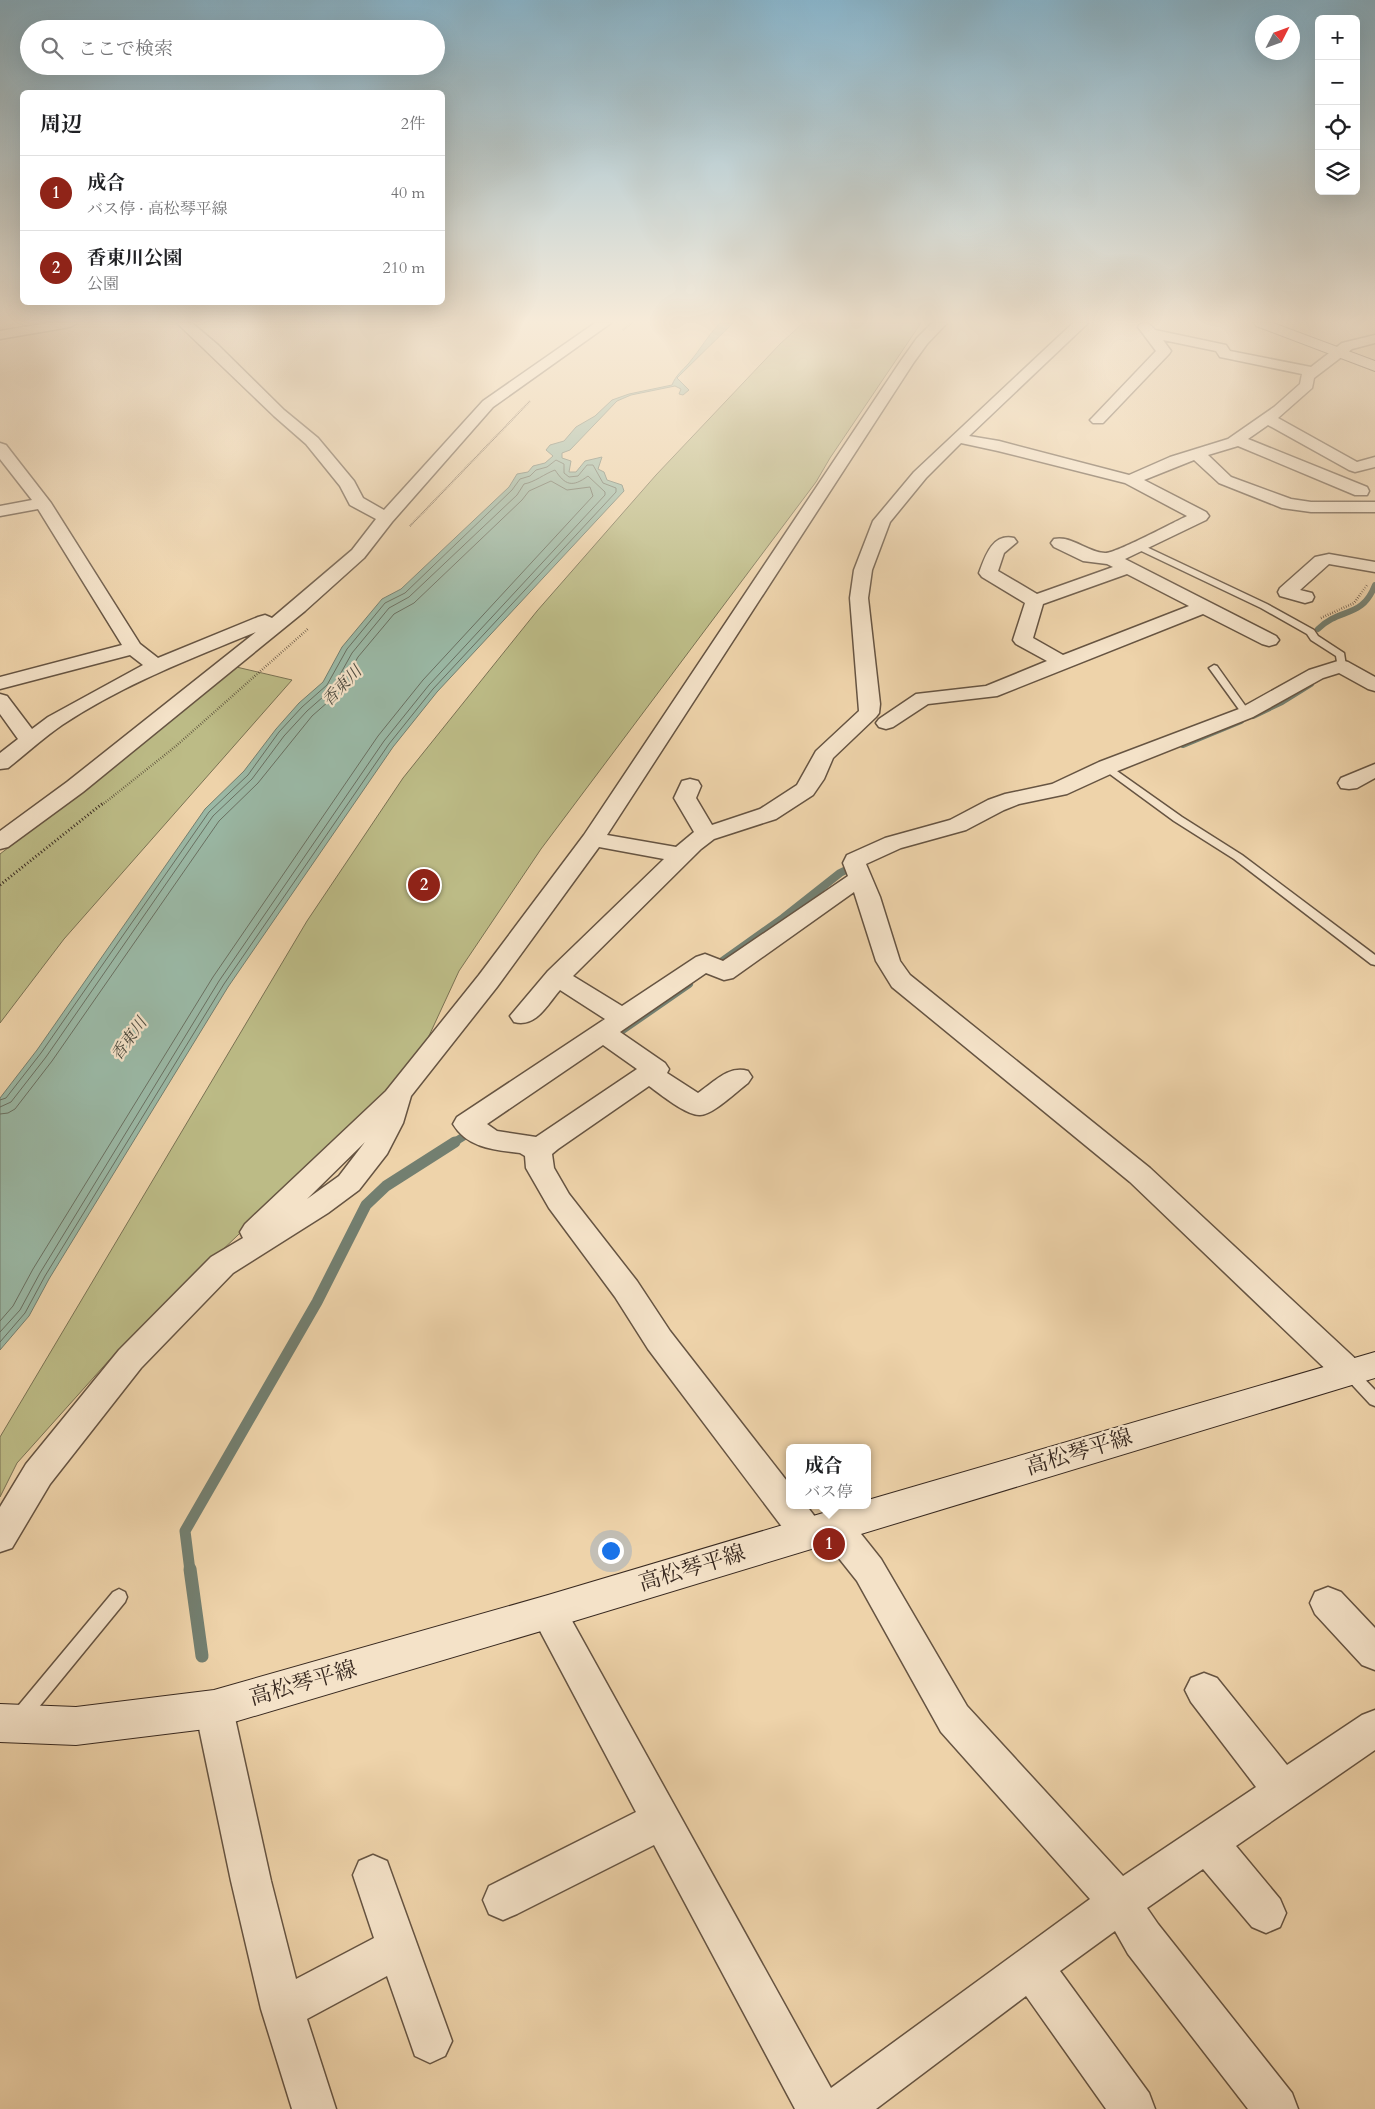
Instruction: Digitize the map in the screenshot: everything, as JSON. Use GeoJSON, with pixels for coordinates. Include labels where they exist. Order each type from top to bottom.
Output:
{"type":"FeatureCollection","features":[{"type":"Feature","properties":{"kind":"main road","name":"高松琴平線"},"geometry":{"type":"LineString","coordinates":[[7,1723],[76,1726],[214,1709],[548,1612],[1362,1368]]}},
{"type":"Feature","properties":{"kind":"street"},"geometry":{"type":"LineString","coordinates":[[289,421],[312,441],[348,485],[356,501],[386,518]]}},
{"type":"Feature","properties":{"kind":"street"},"geometry":{"type":"LineString","coordinates":[[0,842],[74,787],[298,607],[358,554],[386,518],[472,421]]}},
{"type":"Feature","properties":{"kind":"street"},"geometry":{"type":"LineString","coordinates":[[0,1538],[38,1474],[130,1359],[222,1265],[398,1094],[483,988],[593,839],[829,483],[840,459],[868,421]]}},
{"type":"Feature","properties":{"kind":"street"},"geometry":{"type":"LineString","coordinates":[[523,1016],[557,977],[680,855],[706,834],[768,814],[790,801],[804,790],[813,779],[823,756],[869,714],[870,704],[858,598],[863,570],[869,552],[882,521],[894,505],[956,438],[974,421]]}},
{"type":"Feature","properties":{"kind":"street"},"geometry":{"type":"LineString","coordinates":[[1131,480],[1176,460],[1237,440],[1264,421]]}},
{"type":"Feature","properties":{"kind":"street"},"geometry":{"type":"LineString","coordinates":[[1272,421],[1355,467],[1375,462]]}},
{"type":"Feature","properties":{"kind":"street"},"geometry":{"type":"LineString","coordinates":[[956,438],[1009,449],[1131,480],[1200,516],[1138,546],[1119,564],[1034,602],[1023,640],[1062,662]]}},
{"type":"Feature","properties":{"kind":"street"},"geometry":{"type":"LineString","coordinates":[[1237,440],[1361,491]]}},
{"type":"Feature","properties":{"kind":"street"},"geometry":{"type":"LineString","coordinates":[[0,448],[43,503],[133,648],[156,666]]}},
{"type":"Feature","properties":{"kind":"street"},"geometry":{"type":"LineString","coordinates":[[1197,454],[1225,480],[1288,504],[1311,507],[1375,507]]}},
{"type":"Feature","properties":{"kind":"street"},"geometry":{"type":"LineString","coordinates":[[0,511],[43,503]]}},
{"type":"Feature","properties":{"kind":"street"},"geometry":{"type":"LineString","coordinates":[[1008,542],[996,551],[988,573],[1034,602]]}},
{"type":"Feature","properties":{"kind":"street"},"geometry":{"type":"LineString","coordinates":[[1060,543],[1089,557],[1119,564],[1269,640]]}},
{"type":"Feature","properties":{"kind":"street"},"geometry":{"type":"LineString","coordinates":[[1305,597],[1287,592],[1321,561],[1329,559],[1371,575]]}},
{"type":"Feature","properties":{"kind":"street"},"geometry":{"type":"LineString","coordinates":[[0,763],[55,721],[109,690],[156,666],[225,639],[298,607]]}},
{"type":"Feature","properties":{"kind":"street"},"geometry":{"type":"LineString","coordinates":[[886,723],[923,698],[990,692],[1204,607]]}},
{"type":"Feature","properties":{"kind":"street"},"geometry":{"type":"LineString","coordinates":[[0,683],[133,648]]}},
{"type":"Feature","properties":{"kind":"street"},"geometry":{"type":"LineString","coordinates":[[1362,1368],[1140,1175],[901,980],[888,961],[857,871],[855,860],[893,843],[958,825],[996,805],[1013,799],[1059,789],[1111,770],[1246,714],[1316,674],[1375,665]]}},
{"type":"Feature","properties":{"kind":"street"},"geometry":{"type":"LineString","coordinates":[[1346,669],[1375,685]]}},
{"type":"Feature","properties":{"kind":"street"},"geometry":{"type":"LineString","coordinates":[[0,700],[30,740]]}},
{"type":"Feature","properties":{"kind":"street"},"geometry":{"type":"LineString","coordinates":[[1349,782],[1375,770]]}},
{"type":"Feature","properties":{"kind":"street"},"geometry":{"type":"LineString","coordinates":[[690,786],[685,798],[706,834]]}},
{"type":"Feature","properties":{"kind":"street"},"geometry":{"type":"LineString","coordinates":[[593,839],[680,855]]}},
{"type":"Feature","properties":{"kind":"street"},"geometry":{"type":"LineString","coordinates":[[538,1151],[526,1144],[490,1140],[467,1124],[612,1032],[704,962],[724,972],[850,884],[857,871]]}},
{"type":"Feature","properties":{"kind":"street"},"geometry":{"type":"LineString","coordinates":[[538,1151],[548,1142],[656,1069],[612,1032],[557,977]]}},
{"type":"Feature","properties":{"kind":"street"},"geometry":{"type":"LineString","coordinates":[[650,1074],[699,1106],[739,1077]]}},
{"type":"Feature","properties":{"kind":"street"},"geometry":{"type":"LineString","coordinates":[[538,1151],[540,1168],[559,1201],[626,1289],[658,1340],[786,1489]]}},
{"type":"Feature","properties":{"kind":"street"},"geometry":{"type":"LineString","coordinates":[[803,1509],[820,1529],[869,1570],[954,1719],[1120,1902],[1142,1939],[1276,2109]]}},
{"type":"Feature","properties":{"kind":"street"},"geometry":{"type":"LineString","coordinates":[[1328,1603],[1375,1653]]}},
{"type":"Feature","properties":{"kind":"street"},"geometry":{"type":"LineString","coordinates":[[548,1612],[819,2109]]}},
{"type":"Feature","properties":{"kind":"street"},"geometry":{"type":"LineString","coordinates":[[1204,1690],[1283,1791]]}},
{"type":"Feature","properties":{"kind":"street"},"geometry":{"type":"LineString","coordinates":[[214,1709],[251,1881],[282,2009],[314,2109]]}},
{"type":"Feature","properties":{"kind":"street"},"geometry":{"type":"LineString","coordinates":[[839,2109],[1120,1902],[1283,1791],[1371,1737]]}},
{"type":"Feature","properties":{"kind":"street"},"geometry":{"type":"LineString","coordinates":[[503,1900],[662,1820]]}},
{"type":"Feature","properties":{"kind":"street"},"geometry":{"type":"LineString","coordinates":[[1207,1842],[1266,1913]]}},
{"type":"Feature","properties":{"kind":"street"},"geometry":{"type":"LineString","coordinates":[[373,1875],[430,2041]]}},
{"type":"Feature","properties":{"kind":"street"},"geometry":{"type":"LineString","coordinates":[[282,2009],[398,1948]]}},
{"type":"Feature","properties":{"kind":"street"},"geometry":{"type":"LineString","coordinates":[[1031,1967],[1133,2109]]}},
{"type":"Feature","properties":{"kind":"lane"},"geometry":{"type":"LineString","coordinates":[[1138,546],[1264,606],[1310,632],[1314,638],[1341,655],[1346,669]]}},
{"type":"Feature","properties":{"kind":"lane"},"geometry":{"type":"LineString","coordinates":[[1214,668],[1246,714]]}},
{"type":"Feature","properties":{"kind":"lane"},"geometry":{"type":"LineString","coordinates":[[1111,770],[1178,819],[1238,857],[1375,961]]}},
{"type":"Feature","properties":{"kind":"lane"},"geometry":{"type":"LineString","coordinates":[[1362,1368],[1375,1400]]}},
{"type":"Feature","properties":{"kind":"lane"},"geometry":{"type":"LineString","coordinates":[[7,1723],[119,1597]]}},
{"type":"Feature","properties":{"kind":"path"},"geometry":{"type":"LineString","coordinates":[[1310,632],[1314,624],[1354,603],[1371,575]]}},
{"type":"Feature","properties":{"kind":"shaded area"},"geometry":{"type":"Polygon","coordinates":[[[707,421],[855,421],[816,482],[541,849],[459,971],[428,1038],[379,1100],[120,1348],[17,1463],[0,1497],[0,1437],[307,921],[403,778],[537,611],[656,475],[707,421]]]}},
{"type":"Feature","properties":{"kind":"shaded area"},"geometry":{"type":"Polygon","coordinates":[[[232,666],[292,680],[64,939],[0,1023],[0,854],[84,790],[232,666]]]}},
{"type":"Feature","properties":{"kind":"water","name":"香東川"},"geometry":{"type":"Polygon","coordinates":[[[586,421],[597,421],[570,450],[562,453],[562,458],[571,461],[569,472],[576,472],[585,461],[602,457],[598,469],[604,472],[607,480],[622,485],[624,491],[437,692],[393,747],[228,987],[49,1279],[29,1316],[0,1350],[0,1098],[37,1050],[205,809],[244,771],[276,729],[299,703],[323,682],[342,647],[382,599],[401,589],[509,487],[517,474],[528,472],[533,466],[545,463],[553,456],[546,450],[550,445],[564,441],[576,427],[586,421]]]}},
{"type":"Feature","properties":{"kind":"waterway"},"geometry":{"type":"LineString","coordinates":[[1318,629],[1326,622],[1350,612],[1364,603],[1375,585]]}},
{"type":"Feature","properties":{"kind":"waterway"},"geometry":{"type":"LineString","coordinates":[[1253,716],[1282,702],[1311,684]]}},
{"type":"Feature","properties":{"kind":"waterway"},"geometry":{"type":"LineString","coordinates":[[1183,745],[1241,721]]}},
{"type":"Feature","properties":{"kind":"waterway"},"geometry":{"type":"LineString","coordinates":[[714,967],[783,918],[840,873],[856,865]]}},
{"type":"Feature","properties":{"kind":"waterway"},"geometry":{"type":"LineString","coordinates":[[611,1038],[689,984]]}},
{"type":"Feature","properties":{"kind":"waterway"},"geometry":{"type":"LineString","coordinates":[[453,1143],[474,1130]]}},
{"type":"Feature","properties":{"kind":"waterway"},"geometry":{"type":"LineString","coordinates":[[190,1571],[185,1531],[317,1302],[366,1205],[386,1186],[455,1142]]}},
{"type":"Feature","properties":{"kind":"waterway"},"geometry":{"type":"LineString","coordinates":[[190,1569],[202,1656]]}},
{"type":"Feature","properties":{"kind":"place","name":"香東川公園"},"geometry":{"type":"Point","coordinates":[424,885]}},
{"type":"Feature","properties":{"kind":"place","name":"成合"},"geometry":{"type":"Point","coordinates":[829,1544]}}]}
